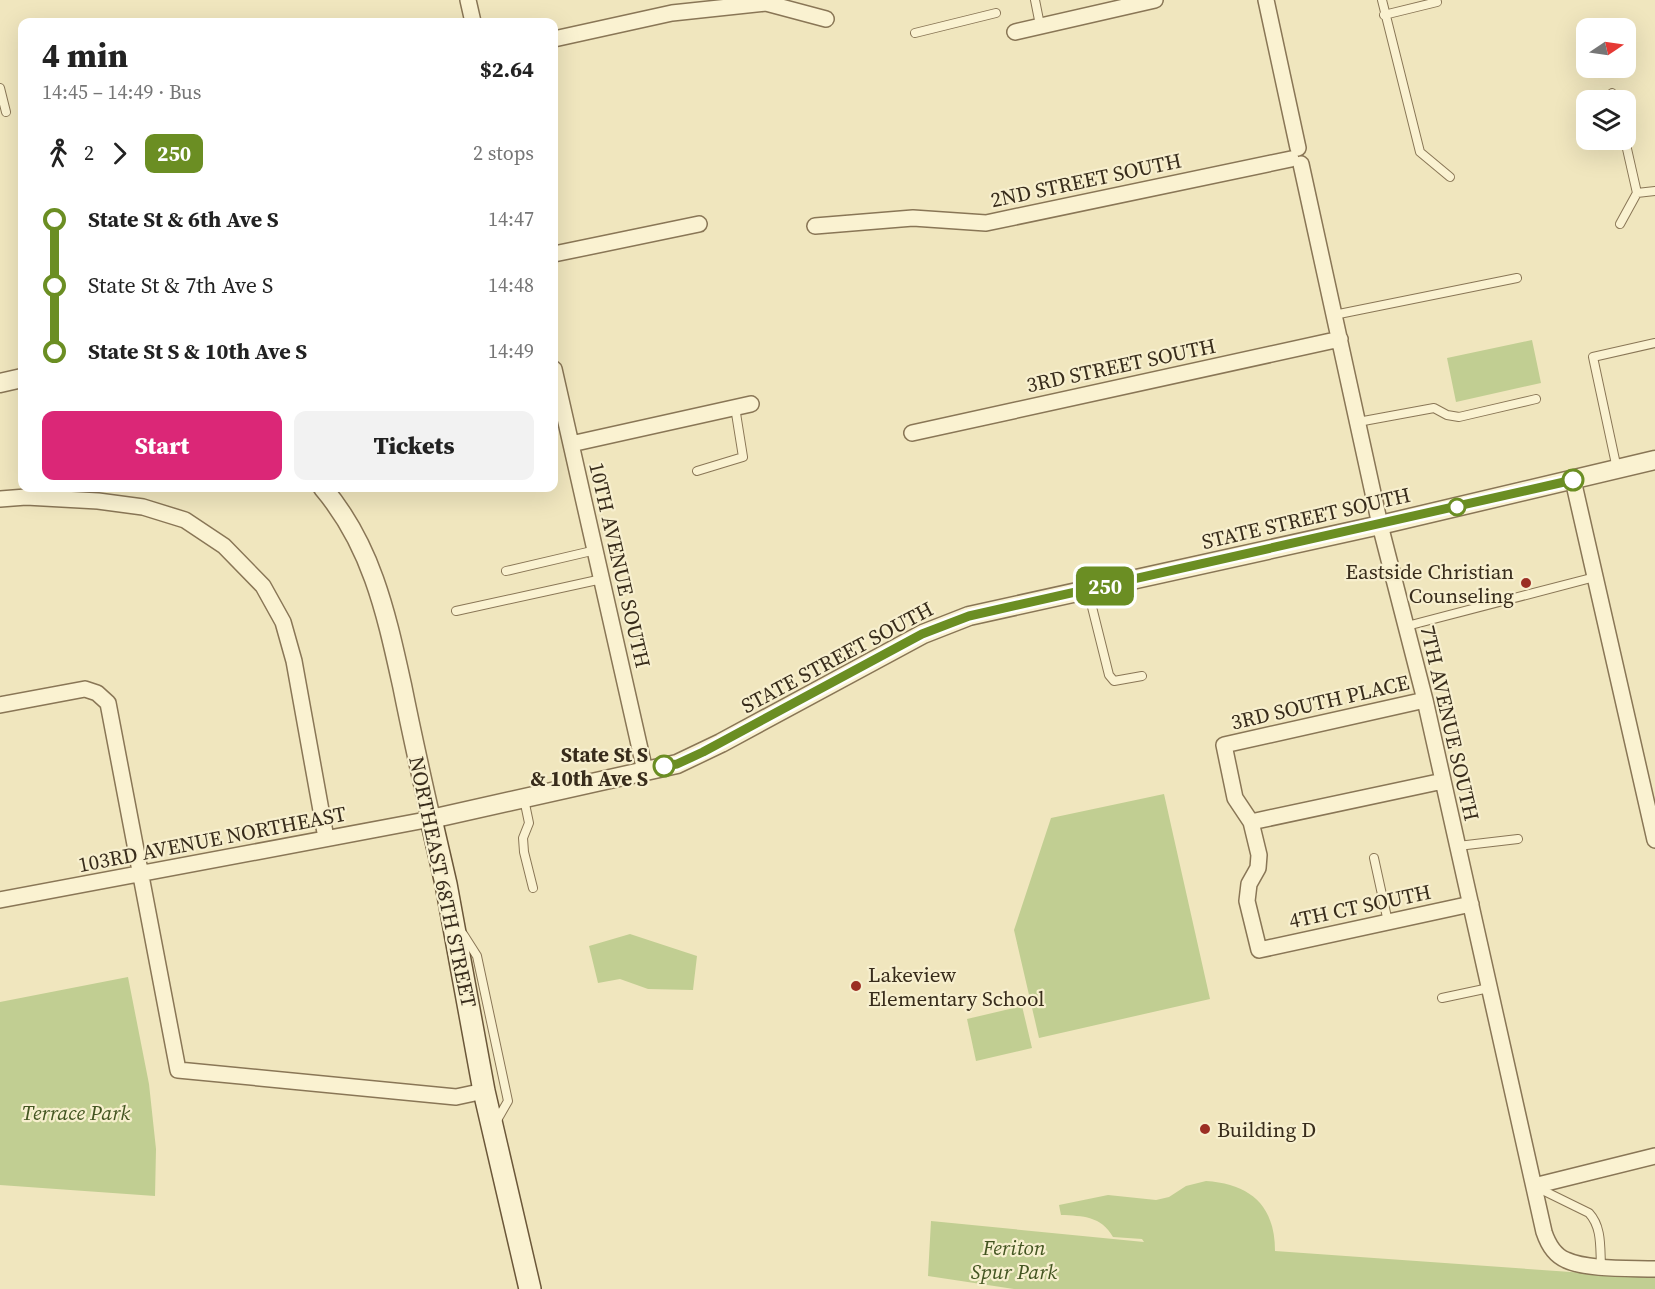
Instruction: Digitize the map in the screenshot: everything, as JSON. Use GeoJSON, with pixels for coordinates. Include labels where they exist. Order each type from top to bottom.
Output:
{"type":"FeatureCollection","features":[{"type":"Feature","properties":{"kind":"main road","name":"NORTHEAST 68TH STREET"},"geometry":{"type":"LineString","coordinates":[[431,819],[484,1091],[530,1289]]}},
{"type":"Feature","properties":{"kind":"street"},"geometry":{"type":"LineString","coordinates":[[468,0],[473,18]]}},
{"type":"Feature","properties":{"kind":"street"},"geometry":{"type":"LineString","coordinates":[[1015,32],[1107,5],[1155,0]]}},
{"type":"Feature","properties":{"kind":"street","name":"7TH AVENUE SOUTH"},"geometry":{"type":"LineString","coordinates":[[1266,0],[1297,157],[1335,315],[1380,525],[1401,614],[1407,626],[1425,700],[1544,1232],[1548,1244],[1556,1254],[1567,1261],[1601,1266]]}},
{"type":"Feature","properties":{"kind":"street"},"geometry":{"type":"LineString","coordinates":[[558,38],[672,13],[766,3],[826,19]]}},
{"type":"Feature","properties":{"kind":"street","name":"2ND STREET SOUTH"},"geometry":{"type":"LineString","coordinates":[[815,226],[913,218],[986,223],[1297,157]]}},
{"type":"Feature","properties":{"kind":"street"},"geometry":{"type":"LineString","coordinates":[[558,253],[699,224]]}},
{"type":"Feature","properties":{"kind":"street","name":"3RD STREET SOUTH"},"geometry":{"type":"LineString","coordinates":[[912,433],[1340,339]]}},
{"type":"Feature","properties":{"kind":"street"},"geometry":{"type":"LineString","coordinates":[[0,383],[18,379]]}},
{"type":"Feature","properties":{"kind":"street","name":"10TH AVENUE SOUTH"},"geometry":{"type":"LineString","coordinates":[[558,387],[645,771]]}},
{"type":"Feature","properties":{"kind":"street"},"geometry":{"type":"LineString","coordinates":[[571,444],[751,404]]}},
{"type":"Feature","properties":{"kind":"street","name":"STATE STREET SOUTH"},"geometry":{"type":"LineString","coordinates":[[431,819],[677,764],[940,626],[969,616],[1380,525],[1655,460]]}},
{"type":"Feature","properties":{"kind":"street"},"geometry":{"type":"LineString","coordinates":[[1573,480],[1653,821],[1655,840]]}},
{"type":"Feature","properties":{"kind":"street","name":"NORTHEAST 68TH STREET"},"geometry":{"type":"LineString","coordinates":[[326,492],[358,540],[373,572],[391,638],[431,819]]}},
{"type":"Feature","properties":{"kind":"street"},"geometry":{"type":"LineString","coordinates":[[0,499],[26,496],[143,507],[185,520],[224,546],[248,570],[263,586],[283,622],[294,661],[326,838]]}},
{"type":"Feature","properties":{"kind":"street"},"geometry":{"type":"LineString","coordinates":[[0,705],[85,689],[97,693],[108,703],[178,1070],[456,1097],[484,1091]]}},
{"type":"Feature","properties":{"kind":"street","name":"3RD SOUTH PLACE"},"geometry":{"type":"LineString","coordinates":[[1251,822],[1235,798],[1224,745],[1425,700]]}},
{"type":"Feature","properties":{"kind":"street"},"geometry":{"type":"LineString","coordinates":[[1251,822],[1443,781]]}},
{"type":"Feature","properties":{"kind":"street","name":"103RD AVENUE NORTHEAST"},"geometry":{"type":"LineString","coordinates":[[0,900],[431,819]]}},
{"type":"Feature","properties":{"kind":"street","name":"4TH CT SOUTH"},"geometry":{"type":"LineString","coordinates":[[1251,822],[1259,861],[1258,868],[1249,884],[1247,900],[1259,950],[1471,904]]}},
{"type":"Feature","properties":{"kind":"street"},"geometry":{"type":"LineString","coordinates":[[1534,1186],[1655,1156]]}},
{"type":"Feature","properties":{"kind":"street"},"geometry":{"type":"LineString","coordinates":[[1601,1266],[1655,1269]]}},
{"type":"Feature","properties":{"kind":"lane"},"geometry":{"type":"LineString","coordinates":[[1035,0],[1040,25]]}},
{"type":"Feature","properties":{"kind":"lane"},"geometry":{"type":"LineString","coordinates":[[1382,0],[1420,152],[1450,177]]}},
{"type":"Feature","properties":{"kind":"lane"},"geometry":{"type":"LineString","coordinates":[[1384,15],[1437,3]]}},
{"type":"Feature","properties":{"kind":"lane"},"geometry":{"type":"LineString","coordinates":[[915,33],[996,14]]}},
{"type":"Feature","properties":{"kind":"lane"},"geometry":{"type":"LineString","coordinates":[[0,88],[6,112]]}},
{"type":"Feature","properties":{"kind":"lane"},"geometry":{"type":"LineString","coordinates":[[1620,224],[1638,193],[1627,150]]}},
{"type":"Feature","properties":{"kind":"lane"},"geometry":{"type":"LineString","coordinates":[[1638,193],[1655,191]]}},
{"type":"Feature","properties":{"kind":"lane"},"geometry":{"type":"LineString","coordinates":[[1335,315],[1517,278]]}},
{"type":"Feature","properties":{"kind":"lane"},"geometry":{"type":"LineString","coordinates":[[1617,469],[1593,357],[1655,343]]}},
{"type":"Feature","properties":{"kind":"lane"},"geometry":{"type":"LineString","coordinates":[[1358,422],[1434,408],[1446,415],[1459,417],[1536,399]]}},
{"type":"Feature","properties":{"kind":"lane"},"geometry":{"type":"LineString","coordinates":[[697,471],[743,457],[735,407]]}},
{"type":"Feature","properties":{"kind":"lane"},"geometry":{"type":"LineString","coordinates":[[506,570],[596,550]]}},
{"type":"Feature","properties":{"kind":"lane"},"geometry":{"type":"LineString","coordinates":[[1407,626],[1595,577]]}},
{"type":"Feature","properties":{"kind":"lane"},"geometry":{"type":"LineString","coordinates":[[456,611],[602,579]]}},
{"type":"Feature","properties":{"kind":"lane"},"geometry":{"type":"LineString","coordinates":[[1088,589],[1109,675],[1114,681],[1142,675]]}},
{"type":"Feature","properties":{"kind":"lane"},"geometry":{"type":"LineString","coordinates":[[524,799],[529,823],[523,838],[524,852],[533,888]]}},
{"type":"Feature","properties":{"kind":"lane"},"geometry":{"type":"LineString","coordinates":[[1458,846],[1518,839]]}},
{"type":"Feature","properties":{"kind":"lane"},"geometry":{"type":"LineString","coordinates":[[1374,858],[1388,922]]}},
{"type":"Feature","properties":{"kind":"lane"},"geometry":{"type":"LineString","coordinates":[[452,918],[477,956],[508,1101],[493,1128]]}},
{"type":"Feature","properties":{"kind":"lane"},"geometry":{"type":"LineString","coordinates":[[1442,998],[1489,988]]}},
{"type":"Feature","properties":{"kind":"lane"},"geometry":{"type":"LineString","coordinates":[[1534,1186],[1589,1213],[1595,1219],[1600,1234],[1601,1266]]}},
{"type":"Feature","properties":{"kind":"green space"},"geometry":{"type":"Polygon","coordinates":[[[1532,340],[1541,383],[1456,402],[1447,358],[1532,340]]]}},
{"type":"Feature","properties":{"kind":"green space"},"geometry":{"type":"Polygon","coordinates":[[[1164,794],[1210,999],[1039,1038],[1014,930],[1051,818],[1164,794]]]}},
{"type":"Feature","properties":{"kind":"green space"},"geometry":{"type":"Polygon","coordinates":[[[630,934],[697,956],[693,990],[648,989],[620,979],[598,983],[589,946],[630,934]]]}},
{"type":"Feature","properties":{"kind":"green space","name":"Terrace Park"},"geometry":{"type":"Polygon","coordinates":[[[128,977],[149,1084],[156,1149],[155,1196],[0,1185],[0,1002],[128,977]]]}},
{"type":"Feature","properties":{"kind":"green space"},"geometry":{"type":"Polygon","coordinates":[[[1022,1006],[1032,1048],[976,1061],[967,1019],[1022,1006]]]}},
{"type":"Feature","properties":{"kind":"green space","name":"Feriton Spur Park"},"geometry":{"type":"Polygon","coordinates":[[[1206,1181],[1235,1187],[1247,1192],[1257,1200],[1265,1209],[1270,1221],[1275,1251],[1655,1278],[1655,1289],[1014,1289],[928,1276],[931,1221],[1144,1242],[1142,1239],[1113,1237],[1103,1225],[1091,1218],[1061,1215],[1059,1205],[1108,1195],[1156,1200],[1169,1197],[1186,1186],[1206,1181]]]}},
{"type":"Feature","properties":{"kind":"bus line","name":"250"},"geometry":{"type":"LineString","coordinates":[[664,766],[677,764],[703,752],[833,684],[922,634],[969,616],[1573,480]]}},
{"type":"Feature","properties":{"kind":"place","name":"Eastside Christian Counseling"},"geometry":{"type":"Point","coordinates":[1526,583]}},
{"type":"Feature","properties":{"kind":"place","name":"State St S & 10th Ave S"},"geometry":{"type":"Point","coordinates":[664,766]}},
{"type":"Feature","properties":{"kind":"place","name":"Lakeview Elementary School"},"geometry":{"type":"Point","coordinates":[856,986]}},
{"type":"Feature","properties":{"kind":"place","name":"Building D"},"geometry":{"type":"Point","coordinates":[1205,1129]}}]}
